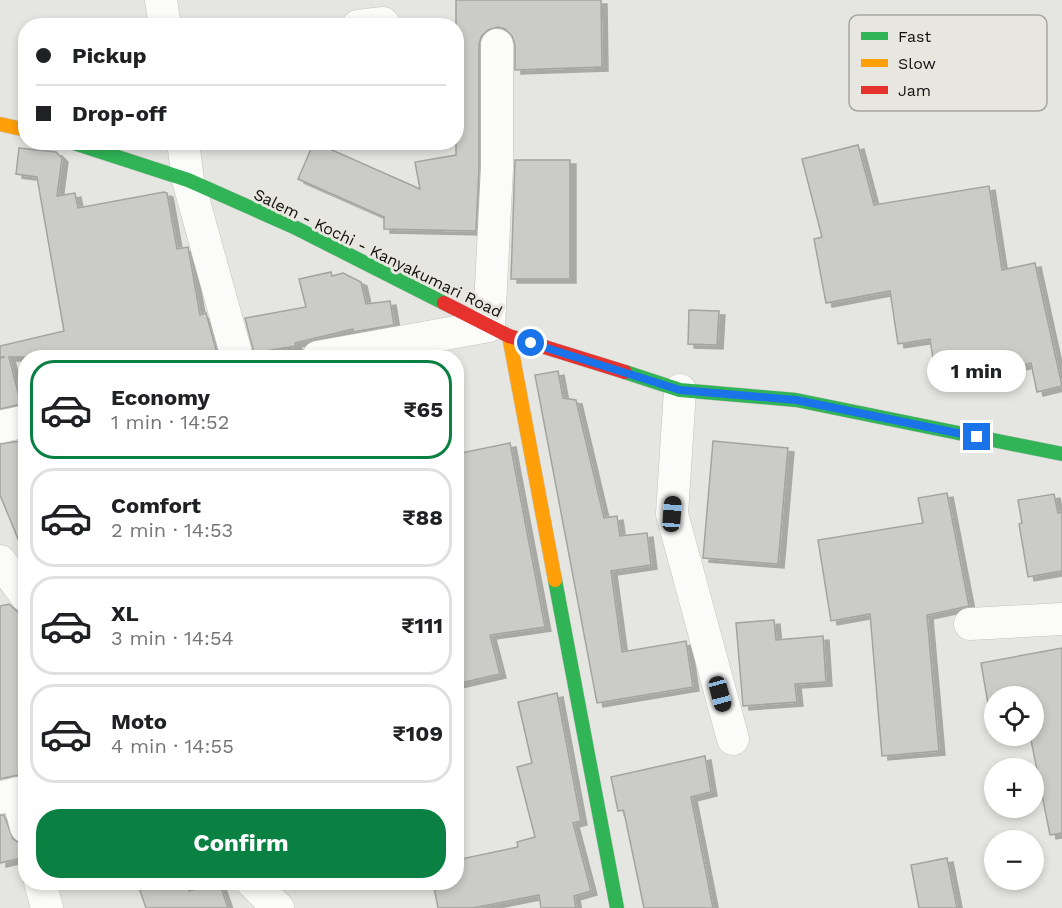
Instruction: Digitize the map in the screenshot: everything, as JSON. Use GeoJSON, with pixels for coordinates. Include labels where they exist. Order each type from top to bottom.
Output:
{"type":"FeatureCollection","features":[{"type":"Feature","properties":{"kind":"main road"},"geometry":{"type":"LineString","coordinates":[[0,124],[18,128]]}},
{"type":"Feature","properties":{"kind":"main road","name":"Salem - Kochi - Kanyakumari Road"},"geometry":{"type":"LineString","coordinates":[[96,150],[188,180],[294,227],[499,331],[680,390],[796,400],[1062,454]]}},
{"type":"Feature","properties":{"kind":"main road"},"geometry":{"type":"LineString","coordinates":[[499,331],[617,908]]}},
{"type":"Feature","properties":{"kind":"street"},"geometry":{"type":"LineString","coordinates":[[161,0],[164,18]]}},
{"type":"Feature","properties":{"kind":"street"},"geometry":{"type":"LineString","coordinates":[[367,350],[499,331],[497,45]]}},
{"type":"Feature","properties":{"kind":"street"},"geometry":{"type":"LineString","coordinates":[[184,150],[188,180],[235,350]]}},
{"type":"Feature","properties":{"kind":"street"},"geometry":{"type":"LineString","coordinates":[[680,390],[672,514],[733,740]]}},
{"type":"Feature","properties":{"kind":"street"},"geometry":{"type":"LineString","coordinates":[[0,427],[18,423]]}},
{"type":"Feature","properties":{"kind":"street"},"geometry":{"type":"LineString","coordinates":[[0,561],[18,586]]}},
{"type":"Feature","properties":{"kind":"street"},"geometry":{"type":"LineString","coordinates":[[970,624],[1062,619]]}},
{"type":"Feature","properties":{"kind":"street"},"geometry":{"type":"LineString","coordinates":[[0,798],[16,793],[18,800]]}},
{"type":"Feature","properties":{"kind":"street"},"geometry":{"type":"LineString","coordinates":[[42,890],[47,908]]}},
{"type":"Feature","properties":{"kind":"street"},"geometry":{"type":"LineString","coordinates":[[260,890],[278,908]]}},
{"type":"Feature","properties":{"kind":"building"},"geometry":{"type":"Polygon","coordinates":[[[456,0],[601,0],[602,67],[515,70],[515,45],[512,36],[505,29],[498,27],[488,30],[481,37],[476,231],[384,229],[384,217],[298,179],[311,150],[332,150],[420,189],[415,162],[456,155],[456,150],[464,150],[464,18],[456,18],[456,0]]]}},
{"type":"Feature","properties":{"kind":"building"},"geometry":{"type":"Polygon","coordinates":[[[858,145],[874,205],[989,186],[1002,270],[1035,263],[1062,386],[1037,392],[1031,363],[1005,370],[1001,353],[934,365],[930,339],[898,344],[890,291],[826,303],[814,239],[822,237],[802,159],[858,145]]]}},
{"type":"Feature","properties":{"kind":"building"},"geometry":{"type":"Polygon","coordinates":[[[19,150],[56,152],[62,158],[57,196],[75,193],[78,208],[167,193],[177,249],[188,247],[200,315],[206,313],[216,350],[18,350],[18,357],[9,357],[18,392],[18,405],[0,409],[0,358],[5,357],[0,357],[0,346],[64,331],[37,177],[16,174],[19,150]]]}},
{"type":"Feature","properties":{"kind":"building"},"geometry":{"type":"Polygon","coordinates":[[[515,160],[570,160],[570,279],[511,279],[515,160]]]}},
{"type":"Feature","properties":{"kind":"building"},"geometry":{"type":"Polygon","coordinates":[[[331,272],[332,276],[343,273],[361,282],[366,304],[390,301],[394,325],[353,332],[353,329],[295,343],[296,346],[253,350],[245,318],[306,307],[299,279],[331,272]]]}},
{"type":"Feature","properties":{"kind":"building"},"geometry":{"type":"Polygon","coordinates":[[[689,310],[719,311],[717,345],[688,344],[689,310]]]}},
{"type":"Feature","properties":{"kind":"building"},"geometry":{"type":"Polygon","coordinates":[[[558,371],[563,398],[576,400],[604,518],[617,516],[620,536],[647,533],[651,565],[611,571],[622,652],[686,641],[693,687],[597,703],[535,375],[558,371]]]}},
{"type":"Feature","properties":{"kind":"building"},"geometry":{"type":"Polygon","coordinates":[[[18,441],[18,539],[0,495],[0,444],[18,441]]]}},
{"type":"Feature","properties":{"kind":"building"},"geometry":{"type":"Polygon","coordinates":[[[713,441],[788,448],[778,564],[703,558],[713,441]]]}},
{"type":"Feature","properties":{"kind":"building"},"geometry":{"type":"Polygon","coordinates":[[[510,443],[545,627],[490,635],[500,674],[464,682],[464,452],[510,443]]]}},
{"type":"Feature","properties":{"kind":"building"},"geometry":{"type":"Polygon","coordinates":[[[947,493],[969,606],[927,615],[939,751],[882,756],[870,614],[831,621],[818,540],[923,523],[918,498],[947,493]]]}},
{"type":"Feature","properties":{"kind":"building"},"geometry":{"type":"Polygon","coordinates":[[[1054,494],[1058,513],[1062,512],[1062,571],[1028,577],[1019,524],[1022,523],[1018,500],[1054,494]]]}},
{"type":"Feature","properties":{"kind":"building"},"geometry":{"type":"Polygon","coordinates":[[[9,604],[18,612],[18,775],[0,779],[0,606],[9,604]]]}},
{"type":"Feature","properties":{"kind":"building"},"geometry":{"type":"Polygon","coordinates":[[[774,620],[776,640],[823,636],[826,682],[795,684],[797,702],[743,706],[736,623],[774,620]]]}},
{"type":"Feature","properties":{"kind":"building"},"geometry":{"type":"Polygon","coordinates":[[[1062,648],[1062,833],[1050,835],[1044,805],[1044,758],[1035,758],[1032,746],[1044,746],[1044,686],[985,686],[981,663],[1062,648]]]}},
{"type":"Feature","properties":{"kind":"building"},"geometry":{"type":"Polygon","coordinates":[[[557,693],[581,821],[573,823],[591,891],[574,896],[576,908],[541,908],[539,895],[473,908],[438,908],[435,890],[464,890],[464,858],[518,847],[517,842],[535,837],[517,767],[532,763],[518,702],[557,693]]]}},
{"type":"Feature","properties":{"kind":"building"},"geometry":{"type":"Polygon","coordinates":[[[705,756],[711,792],[691,797],[713,908],[644,908],[624,812],[623,810],[618,811],[611,777],[705,756]]]}},
{"type":"Feature","properties":{"kind":"building"},"geometry":{"type":"Polygon","coordinates":[[[0,815],[4,815],[13,839],[18,842],[18,859],[0,863],[0,815]]]}},
{"type":"Feature","properties":{"kind":"building"},"geometry":{"type":"Polygon","coordinates":[[[947,858],[957,908],[919,908],[911,865],[947,858]]]}},
{"type":"Feature","properties":{"kind":"building"},"geometry":{"type":"Polygon","coordinates":[[[140,890],[222,890],[228,908],[146,908],[140,890]]]}},
{"type":"Feature","properties":{"kind":"traffic: fast"},"geometry":{"type":"LineString","coordinates":[[96,150],[188,180],[294,227],[444,303]]}},
{"type":"Feature","properties":{"kind":"traffic: fast"},"geometry":{"type":"LineString","coordinates":[[625,372],[680,390],[796,400],[1062,454]]}},
{"type":"Feature","properties":{"kind":"traffic: fast"},"geometry":{"type":"LineString","coordinates":[[555,580],[617,908]]}},
{"type":"Feature","properties":{"kind":"traffic: slow"},"geometry":{"type":"LineString","coordinates":[[0,124],[18,128]]}},
{"type":"Feature","properties":{"kind":"traffic: slow"},"geometry":{"type":"LineString","coordinates":[[509,336],[555,580]]}},
{"type":"Feature","properties":{"kind":"traffic: jam"},"geometry":{"type":"LineString","coordinates":[[444,303],[509,336],[625,372]]}},
{"type":"Feature","properties":{"kind":"route"},"geometry":{"type":"LineString","coordinates":[[531,343],[680,390],[796,400],[977,437]]}}]}
